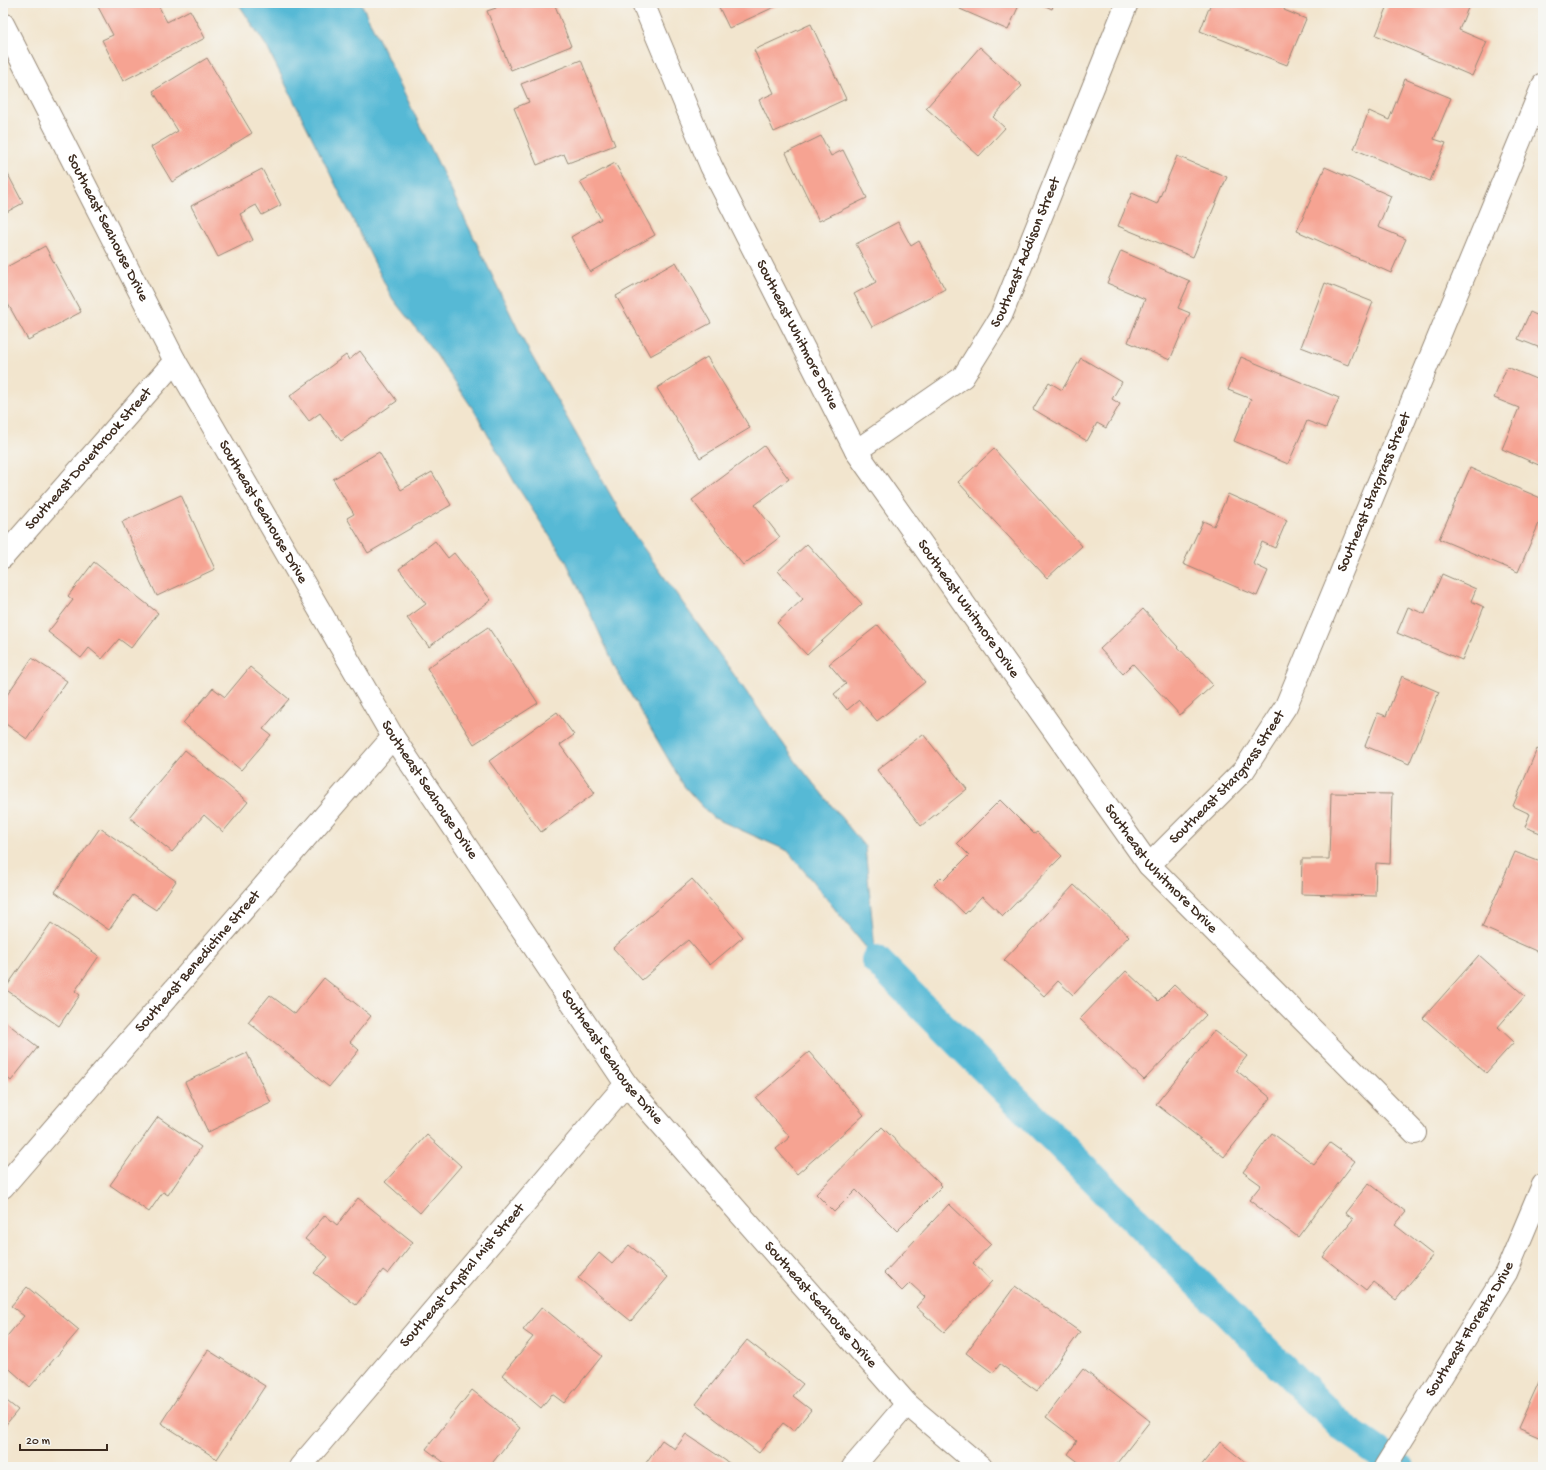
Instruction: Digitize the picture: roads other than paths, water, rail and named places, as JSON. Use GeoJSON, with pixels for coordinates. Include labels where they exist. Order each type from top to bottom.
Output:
{"type":"FeatureCollection","features":[{"type":"Feature","properties":{"kind":"street","name":"Southeast Whitmore Drive"},"geometry":{"type":"LineString","coordinates":[[643,3],[711,166],[856,451],[1149,865],[1415,1133]]}},
{"type":"Feature","properties":{"kind":"street","name":"Southeast Addison Street"},"geometry":{"type":"LineString","coordinates":[[856,451],[962,377],[1001,316],[1127,3]]}},
{"type":"Feature","properties":{"kind":"street","name":"Southeast Seahouse Drive"},"geometry":{"type":"LineString","coordinates":[[3,24],[175,362],[392,737],[626,1084],[907,1404],[981,1467]]}},
{"type":"Feature","properties":{"kind":"street","name":"Southeast Stargrass Street"},"geometry":{"type":"LineString","coordinates":[[1149,865],[1244,770],[1286,706],[1543,85]]}},
{"type":"Feature","properties":{"kind":"street","name":"Southeast Doverbrook Street"},"geometry":{"type":"LineString","coordinates":[[3,557],[175,362]]}},
{"type":"Feature","properties":{"kind":"street","name":"Southeast Benedictine Street"},"geometry":{"type":"LineString","coordinates":[[3,1187],[392,737]]}},
{"type":"Feature","properties":{"kind":"street","name":"Southeast Crystal Mist Street"},"geometry":{"type":"LineString","coordinates":[[300,1467],[626,1084]]}},
{"type":"Feature","properties":{"kind":"street","name":"Southeast Floresta Drive"},"geometry":{"type":"LineString","coordinates":[[1385,1467],[1506,1273],[1543,1185]]}},
{"type":"Feature","properties":{"kind":"street"},"geometry":{"type":"LineString","coordinates":[[852,1467],[907,1404]]}},
{"type":"Feature","properties":{"kind":"water"},"geometry":{"type":"Polygon","coordinates":[[[238,3],[361,3],[525,344],[630,529],[797,763],[865,847],[876,960],[788,851],[712,817],[684,786],[618,673],[566,561],[515,483],[475,412],[435,353],[392,298],[267,47],[238,3]]]}},
{"type":"Feature","properties":{"kind":"waterway"},"geometry":{"type":"LineString","coordinates":[[876,960],[1341,1426],[1400,1467]]}}]}
